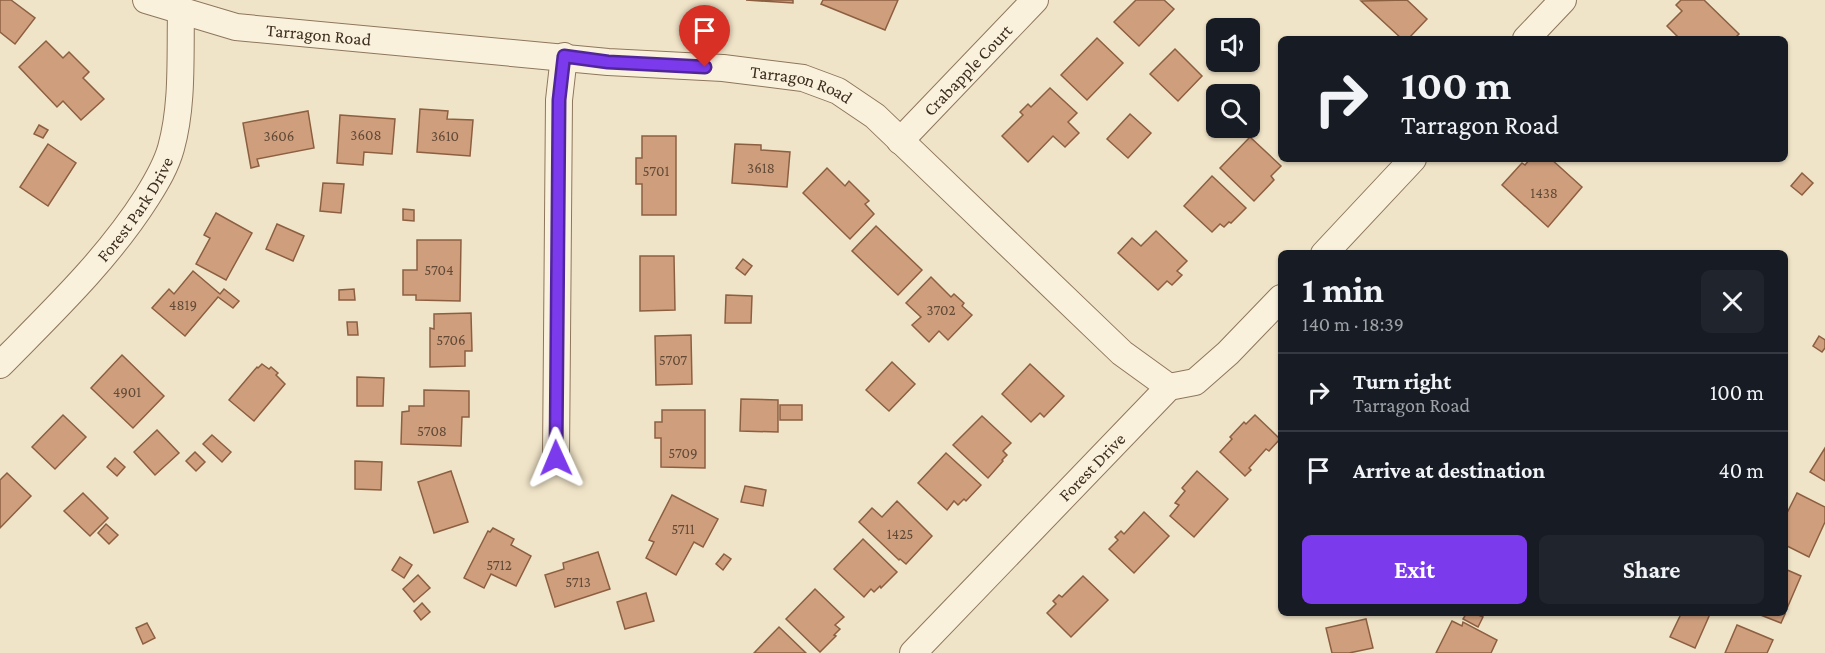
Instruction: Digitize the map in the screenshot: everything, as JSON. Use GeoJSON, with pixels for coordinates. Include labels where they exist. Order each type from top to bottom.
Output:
{"type":"FeatureCollection","features":[{"type":"Feature","properties":{"kind":"street","name":"Tarragon Road"},"geometry":{"type":"LineString","coordinates":[[146,0],[236,27],[564,56],[608,62],[723,68],[803,78],[838,91],[875,116],[1122,353],[1169,387]]}},
{"type":"Feature","properties":{"kind":"street","name":"Crabapple Court"},"geometry":{"type":"LineString","coordinates":[[900,141],[1035,0]]}},
{"type":"Feature","properties":{"kind":"street"},"geometry":{"type":"LineString","coordinates":[[1529,36],[1563,0]]}},
{"type":"Feature","properties":{"kind":"street","name":"Forest Park Drive"},"geometry":{"type":"LineString","coordinates":[[0,365],[75,288],[132,220],[162,173],[171,148],[178,111],[181,12]]}},
{"type":"Feature","properties":{"kind":"street"},"geometry":{"type":"LineString","coordinates":[[556,458],[559,100],[564,56]]}},
{"type":"Feature","properties":{"kind":"street"},"geometry":{"type":"LineString","coordinates":[[1328,250],[1410,162]]}},
{"type":"Feature","properties":{"kind":"street"},"geometry":{"type":"LineString","coordinates":[[1169,387],[1195,382],[1228,353],[1278,301]]}},
{"type":"Feature","properties":{"kind":"street","name":"Forest Drive"},"geometry":{"type":"LineString","coordinates":[[913,653],[1169,387]]}},
{"type":"Feature","properties":{"kind":"building"},"geometry":{"type":"Polygon","coordinates":[[[0,0],[11,0],[35,18],[15,44],[0,32],[0,0]]]}},
{"type":"Feature","properties":{"kind":"building"},"geometry":{"type":"Polygon","coordinates":[[[746,0],[793,0],[793,3],[746,0]]]}},
{"type":"Feature","properties":{"kind":"building"},"geometry":{"type":"Polygon","coordinates":[[[823,0],[898,0],[885,30],[821,4],[823,0]]]}},
{"type":"Feature","properties":{"kind":"building"},"geometry":{"type":"Polygon","coordinates":[[[1136,0],[1164,0],[1174,9],[1139,46],[1114,22],[1136,0]]]}},
{"type":"Feature","properties":{"kind":"building"},"geometry":{"type":"Polygon","coordinates":[[[1407,0],[1427,19],[1411,36],[1399,36],[1361,1],[1407,0]]]}},
{"type":"Feature","properties":{"kind":"building"},"geometry":{"type":"Polygon","coordinates":[[[1681,0],[1704,0],[1739,34],[1737,36],[1677,36],[1667,26],[1682,11],[1676,5],[1681,0]]]}},
{"type":"Feature","properties":{"kind":"building"},"geometry":{"type":"Polygon","coordinates":[[[1097,38],[1123,63],[1087,100],[1061,75],[1097,38]]]}},
{"type":"Feature","properties":{"kind":"building"},"geometry":{"type":"Polygon","coordinates":[[[46,41],[63,58],[69,52],[89,72],[83,78],[104,99],[81,120],[63,101],[57,107],[19,67],[46,41]]]}},
{"type":"Feature","properties":{"kind":"building"},"geometry":{"type":"Polygon","coordinates":[[[1175,49],[1202,76],[1178,101],[1150,74],[1175,49]]]}},
{"type":"Feature","properties":{"kind":"building"},"geometry":{"type":"Polygon","coordinates":[[[1050,88],[1077,113],[1068,122],[1079,133],[1065,147],[1053,136],[1028,162],[1002,136],[1023,115],[1020,112],[1028,104],[1031,107],[1050,88]]]}},
{"type":"Feature","properties":{"kind":"building"},"geometry":{"type":"Polygon","coordinates":[[[420,109],[448,111],[447,119],[473,120],[470,156],[417,152],[420,109]]]}},
{"type":"Feature","properties":{"kind":"building"},"geometry":{"type":"Polygon","coordinates":[[[308,111],[314,148],[257,159],[259,166],[251,168],[243,123],[308,111]]]}},
{"type":"Feature","properties":{"kind":"building"},"geometry":{"type":"Polygon","coordinates":[[[1130,114],[1151,133],[1128,158],[1107,139],[1130,114]]]}},
{"type":"Feature","properties":{"kind":"building"},"geometry":{"type":"Polygon","coordinates":[[[340,115],[395,119],[392,154],[364,152],[363,165],[337,163],[340,115]]]}},
{"type":"Feature","properties":{"kind":"building"},"geometry":{"type":"Polygon","coordinates":[[[39,125],[48,130],[43,138],[34,134],[39,125]]]}},
{"type":"Feature","properties":{"kind":"building"},"geometry":{"type":"Polygon","coordinates":[[[642,136],[676,136],[676,215],[642,215],[642,184],[636,184],[636,158],[642,158],[642,136]]]}},
{"type":"Feature","properties":{"kind":"building"},"geometry":{"type":"Polygon","coordinates":[[[1249,138],[1281,166],[1271,176],[1274,180],[1254,201],[1220,168],[1249,138]]]}},
{"type":"Feature","properties":{"kind":"building"},"geometry":{"type":"Polygon","coordinates":[[[48,144],[76,163],[48,206],[20,187],[48,144]]]}},
{"type":"Feature","properties":{"kind":"building"},"geometry":{"type":"Polygon","coordinates":[[[735,144],[761,145],[761,150],[790,152],[787,187],[732,183],[735,144]]]}},
{"type":"Feature","properties":{"kind":"building"},"geometry":{"type":"Polygon","coordinates":[[[1528,162],[1554,162],[1582,187],[1548,227],[1502,185],[1522,163],[1525,165],[1528,162]]]}},
{"type":"Feature","properties":{"kind":"building"},"geometry":{"type":"Polygon","coordinates":[[[827,168],[845,186],[849,181],[869,201],[865,204],[874,214],[850,239],[803,193],[827,168]]]}},
{"type":"Feature","properties":{"kind":"building"},"geometry":{"type":"Polygon","coordinates":[[[1802,173],[1813,183],[1802,195],[1791,186],[1802,173]]]}},
{"type":"Feature","properties":{"kind":"building"},"geometry":{"type":"Polygon","coordinates":[[[1212,176],[1246,208],[1231,223],[1229,222],[1224,227],[1220,224],[1212,232],[1184,206],[1212,176]]]}},
{"type":"Feature","properties":{"kind":"building"},"geometry":{"type":"Polygon","coordinates":[[[323,183],[344,184],[341,213],[320,211],[323,183]]]}},
{"type":"Feature","properties":{"kind":"building"},"geometry":{"type":"Polygon","coordinates":[[[403,209],[414,210],[414,221],[403,220],[403,209]]]}},
{"type":"Feature","properties":{"kind":"building"},"geometry":{"type":"Polygon","coordinates":[[[216,213],[252,233],[226,280],[196,264],[210,238],[204,235],[216,213]]]}},
{"type":"Feature","properties":{"kind":"building"},"geometry":{"type":"Polygon","coordinates":[[[277,224],[304,236],[293,261],[266,249],[277,224]]]}},
{"type":"Feature","properties":{"kind":"building"},"geometry":{"type":"Polygon","coordinates":[[[876,226],[922,270],[898,295],[852,251],[876,226]]]}},
{"type":"Feature","properties":{"kind":"building"},"geometry":{"type":"Polygon","coordinates":[[[1156,231],[1187,261],[1177,271],[1182,275],[1172,285],[1167,281],[1158,290],[1118,253],[1132,238],[1141,246],[1156,231]]]}},
{"type":"Feature","properties":{"kind":"building"},"geometry":{"type":"Polygon","coordinates":[[[417,240],[461,240],[460,301],[416,300],[416,295],[403,295],[403,270],[417,270],[417,240]]]}},
{"type":"Feature","properties":{"kind":"building"},"geometry":{"type":"Polygon","coordinates":[[[640,256],[674,256],[675,310],[640,311],[640,256]]]}},
{"type":"Feature","properties":{"kind":"building"},"geometry":{"type":"Polygon","coordinates":[[[743,259],[752,266],[745,275],[736,268],[743,259]]]}},
{"type":"Feature","properties":{"kind":"building"},"geometry":{"type":"Polygon","coordinates":[[[193,271],[220,294],[224,289],[239,301],[233,308],[218,297],[185,336],[152,308],[169,289],[174,294],[193,271]]]}},
{"type":"Feature","properties":{"kind":"building"},"geometry":{"type":"Polygon","coordinates":[[[931,277],[951,297],[954,294],[964,303],[962,306],[972,315],[948,340],[939,331],[929,342],[912,325],[921,317],[906,303],[931,277]]]}},
{"type":"Feature","properties":{"kind":"building"},"geometry":{"type":"Polygon","coordinates":[[[354,289],[355,300],[339,300],[339,290],[354,289]]]}},
{"type":"Feature","properties":{"kind":"building"},"geometry":{"type":"Polygon","coordinates":[[[726,295],[752,296],[751,323],[725,323],[726,295]]]}},
{"type":"Feature","properties":{"kind":"building"},"geometry":{"type":"Polygon","coordinates":[[[471,313],[472,351],[465,351],[465,366],[430,367],[430,328],[434,329],[434,314],[471,313]]]}},
{"type":"Feature","properties":{"kind":"building"},"geometry":{"type":"Polygon","coordinates":[[[347,322],[357,322],[358,335],[348,335],[347,322]]]}},
{"type":"Feature","properties":{"kind":"building"},"geometry":{"type":"Polygon","coordinates":[[[691,335],[692,384],[656,385],[655,336],[691,335]]]}},
{"type":"Feature","properties":{"kind":"building"},"geometry":{"type":"Polygon","coordinates":[[[1819,336],[1825,340],[1825,348],[1822,352],[1813,346],[1819,336]]]}},
{"type":"Feature","properties":{"kind":"building"},"geometry":{"type":"Polygon","coordinates":[[[122,355],[164,396],[133,428],[91,388],[122,355]]]}},
{"type":"Feature","properties":{"kind":"building"},"geometry":{"type":"Polygon","coordinates":[[[892,362],[915,384],[889,411],[866,390],[892,362]]]}},
{"type":"Feature","properties":{"kind":"building"},"geometry":{"type":"Polygon","coordinates":[[[262,364],[278,373],[276,375],[285,384],[254,421],[229,400],[262,364]]]}},
{"type":"Feature","properties":{"kind":"building"},"geometry":{"type":"Polygon","coordinates":[[[1030,364],[1064,396],[1044,417],[1040,413],[1031,422],[1002,394],[1030,364]]]}},
{"type":"Feature","properties":{"kind":"building"},"geometry":{"type":"Polygon","coordinates":[[[357,377],[384,378],[383,406],[357,406],[357,377]]]}},
{"type":"Feature","properties":{"kind":"building"},"geometry":{"type":"Polygon","coordinates":[[[424,390],[469,391],[469,417],[462,417],[461,446],[401,444],[402,412],[409,411],[409,406],[424,406],[424,390]]]}},
{"type":"Feature","properties":{"kind":"building"},"geometry":{"type":"Polygon","coordinates":[[[741,399],[778,400],[778,432],[740,431],[741,399]]]}},
{"type":"Feature","properties":{"kind":"building"},"geometry":{"type":"Polygon","coordinates":[[[780,405],[802,405],[802,420],[780,420],[780,405]]]}},
{"type":"Feature","properties":{"kind":"building"},"geometry":{"type":"Polygon","coordinates":[[[662,410],[705,410],[705,468],[661,467],[661,438],[655,438],[655,422],[662,422],[662,410]]]}},
{"type":"Feature","properties":{"kind":"building"},"geometry":{"type":"Polygon","coordinates":[[[63,415],[86,437],[55,469],[32,447],[63,415]]]}},
{"type":"Feature","properties":{"kind":"building"},"geometry":{"type":"Polygon","coordinates":[[[1255,415],[1278,437],[1278,441],[1269,451],[1266,449],[1245,476],[1220,452],[1232,439],[1230,437],[1244,422],[1246,424],[1255,415]]]}},
{"type":"Feature","properties":{"kind":"building"},"geometry":{"type":"Polygon","coordinates":[[[982,416],[1011,443],[1003,451],[1007,455],[988,478],[953,445],[982,416]]]}},
{"type":"Feature","properties":{"kind":"building"},"geometry":{"type":"Polygon","coordinates":[[[157,430],[179,453],[155,475],[134,452],[157,430]]]}},
{"type":"Feature","properties":{"kind":"building"},"geometry":{"type":"Polygon","coordinates":[[[212,435],[231,452],[222,462],[203,444],[212,435]]]}},
{"type":"Feature","properties":{"kind":"building"},"geometry":{"type":"Polygon","coordinates":[[[1825,448],[1825,481],[1810,472],[1825,448]]]}},
{"type":"Feature","properties":{"kind":"building"},"geometry":{"type":"Polygon","coordinates":[[[195,452],[205,462],[196,471],[186,461],[195,452]]]}},
{"type":"Feature","properties":{"kind":"building"},"geometry":{"type":"Polygon","coordinates":[[[946,453],[981,485],[966,501],[964,499],[958,505],[954,501],[947,510],[918,483],[946,453]]]}},
{"type":"Feature","properties":{"kind":"building"},"geometry":{"type":"Polygon","coordinates":[[[115,458],[125,467],[117,476],[107,467],[115,458]]]}},
{"type":"Feature","properties":{"kind":"building"},"geometry":{"type":"Polygon","coordinates":[[[355,461],[382,462],[381,490],[355,489],[355,461]]]}},
{"type":"Feature","properties":{"kind":"building"},"geometry":{"type":"Polygon","coordinates":[[[451,471],[468,522],[434,533],[418,482],[451,471]]]}},
{"type":"Feature","properties":{"kind":"building"},"geometry":{"type":"Polygon","coordinates":[[[1197,471],[1228,499],[1194,537],[1170,516],[1179,505],[1175,503],[1185,491],[1182,488],[1197,471]]]}},
{"type":"Feature","properties":{"kind":"building"},"geometry":{"type":"Polygon","coordinates":[[[7,473],[31,496],[0,528],[0,480],[7,473]]]}},
{"type":"Feature","properties":{"kind":"building"},"geometry":{"type":"Polygon","coordinates":[[[745,486],[766,490],[763,506],[741,502],[745,486]]]}},
{"type":"Feature","properties":{"kind":"building"},"geometry":{"type":"Polygon","coordinates":[[[83,493],[108,518],[90,536],[64,511],[83,493]]]}},
{"type":"Feature","properties":{"kind":"building"},"geometry":{"type":"Polygon","coordinates":[[[1797,493],[1825,507],[1825,522],[1809,557],[1788,546],[1788,511],[1797,493]]]}},
{"type":"Feature","properties":{"kind":"building"},"geometry":{"type":"Polygon","coordinates":[[[672,495],[718,519],[703,547],[694,542],[676,575],[646,558],[654,542],[649,540],[672,495]]]}},
{"type":"Feature","properties":{"kind":"building"},"geometry":{"type":"Polygon","coordinates":[[[897,501],[932,536],[906,564],[859,522],[872,508],[882,517],[897,501]]]}},
{"type":"Feature","properties":{"kind":"building"},"geometry":{"type":"Polygon","coordinates":[[[1144,512],[1169,536],[1134,573],[1109,549],[1118,540],[1115,537],[1121,531],[1124,534],[1144,512]]]}},
{"type":"Feature","properties":{"kind":"building"},"geometry":{"type":"Polygon","coordinates":[[[106,524],[118,535],[109,544],[98,533],[106,524]]]}},
{"type":"Feature","properties":{"kind":"building"},"geometry":{"type":"Polygon","coordinates":[[[493,528],[514,539],[511,545],[531,556],[516,586],[491,574],[484,588],[464,578],[488,531],[490,532],[493,528]]]}},
{"type":"Feature","properties":{"kind":"building"},"geometry":{"type":"Polygon","coordinates":[[[863,539],[897,572],[881,588],[880,586],[874,592],[871,589],[864,597],[834,569],[863,539]]]}},
{"type":"Feature","properties":{"kind":"building"},"geometry":{"type":"Polygon","coordinates":[[[598,552],[610,589],[555,607],[545,575],[564,569],[563,563],[598,552]]]}},
{"type":"Feature","properties":{"kind":"building"},"geometry":{"type":"Polygon","coordinates":[[[724,554],[731,559],[723,570],[716,564],[724,554]]]}},
{"type":"Feature","properties":{"kind":"building"},"geometry":{"type":"Polygon","coordinates":[[[400,557],[412,565],[404,578],[392,570],[400,557]]]}},
{"type":"Feature","properties":{"kind":"building"},"geometry":{"type":"Polygon","coordinates":[[[1788,570],[1801,576],[1788,606],[1788,570]]]}},
{"type":"Feature","properties":{"kind":"building"},"geometry":{"type":"Polygon","coordinates":[[[418,575],[430,588],[414,602],[403,589],[418,575]]]}},
{"type":"Feature","properties":{"kind":"building"},"geometry":{"type":"Polygon","coordinates":[[[1083,576],[1108,600],[1071,637],[1047,613],[1056,604],[1053,601],[1059,595],[1062,597],[1083,576]]]}},
{"type":"Feature","properties":{"kind":"building"},"geometry":{"type":"Polygon","coordinates":[[[815,589],[844,617],[835,625],[840,629],[834,635],[836,636],[820,652],[786,619],[815,589]]]}},
{"type":"Feature","properties":{"kind":"building"},"geometry":{"type":"Polygon","coordinates":[[[646,593],[654,621],[625,629],[617,602],[646,593]]]}},
{"type":"Feature","properties":{"kind":"building"},"geometry":{"type":"Polygon","coordinates":[[[422,603],[430,612],[421,620],[414,611],[422,603]]]}},
{"type":"Feature","properties":{"kind":"building"},"geometry":{"type":"Polygon","coordinates":[[[1465,616],[1483,617],[1478,627],[1463,619],[1465,616]]]}},
{"type":"Feature","properties":{"kind":"building"},"geometry":{"type":"Polygon","coordinates":[[[1680,616],[1709,616],[1695,648],[1670,637],[1680,616]]]}},
{"type":"Feature","properties":{"kind":"building"},"geometry":{"type":"Polygon","coordinates":[[[1763,616],[1784,616],[1781,623],[1763,616]]]}},
{"type":"Feature","properties":{"kind":"building"},"geometry":{"type":"Polygon","coordinates":[[[1366,619],[1373,648],[1349,653],[1332,653],[1326,628],[1366,619]]]}},
{"type":"Feature","properties":{"kind":"building"},"geometry":{"type":"Polygon","coordinates":[[[1452,621],[1462,626],[1463,622],[1497,640],[1491,653],[1436,653],[1452,621]]]}},
{"type":"Feature","properties":{"kind":"building"},"geometry":{"type":"Polygon","coordinates":[[[147,623],[155,638],[143,644],[136,628],[147,623]]]}},
{"type":"Feature","properties":{"kind":"building"},"geometry":{"type":"Polygon","coordinates":[[[1737,625],[1773,640],[1767,653],[1725,653],[1737,625]]]}},
{"type":"Feature","properties":{"kind":"building"},"geometry":{"type":"Polygon","coordinates":[[[779,627],[806,653],[754,653],[779,627]]]}},
{"type":"Feature","properties":{"kind":"route"},"geometry":{"type":"LineString","coordinates":[[556,458],[559,100],[564,56],[608,62],[705,67]]}}]}
